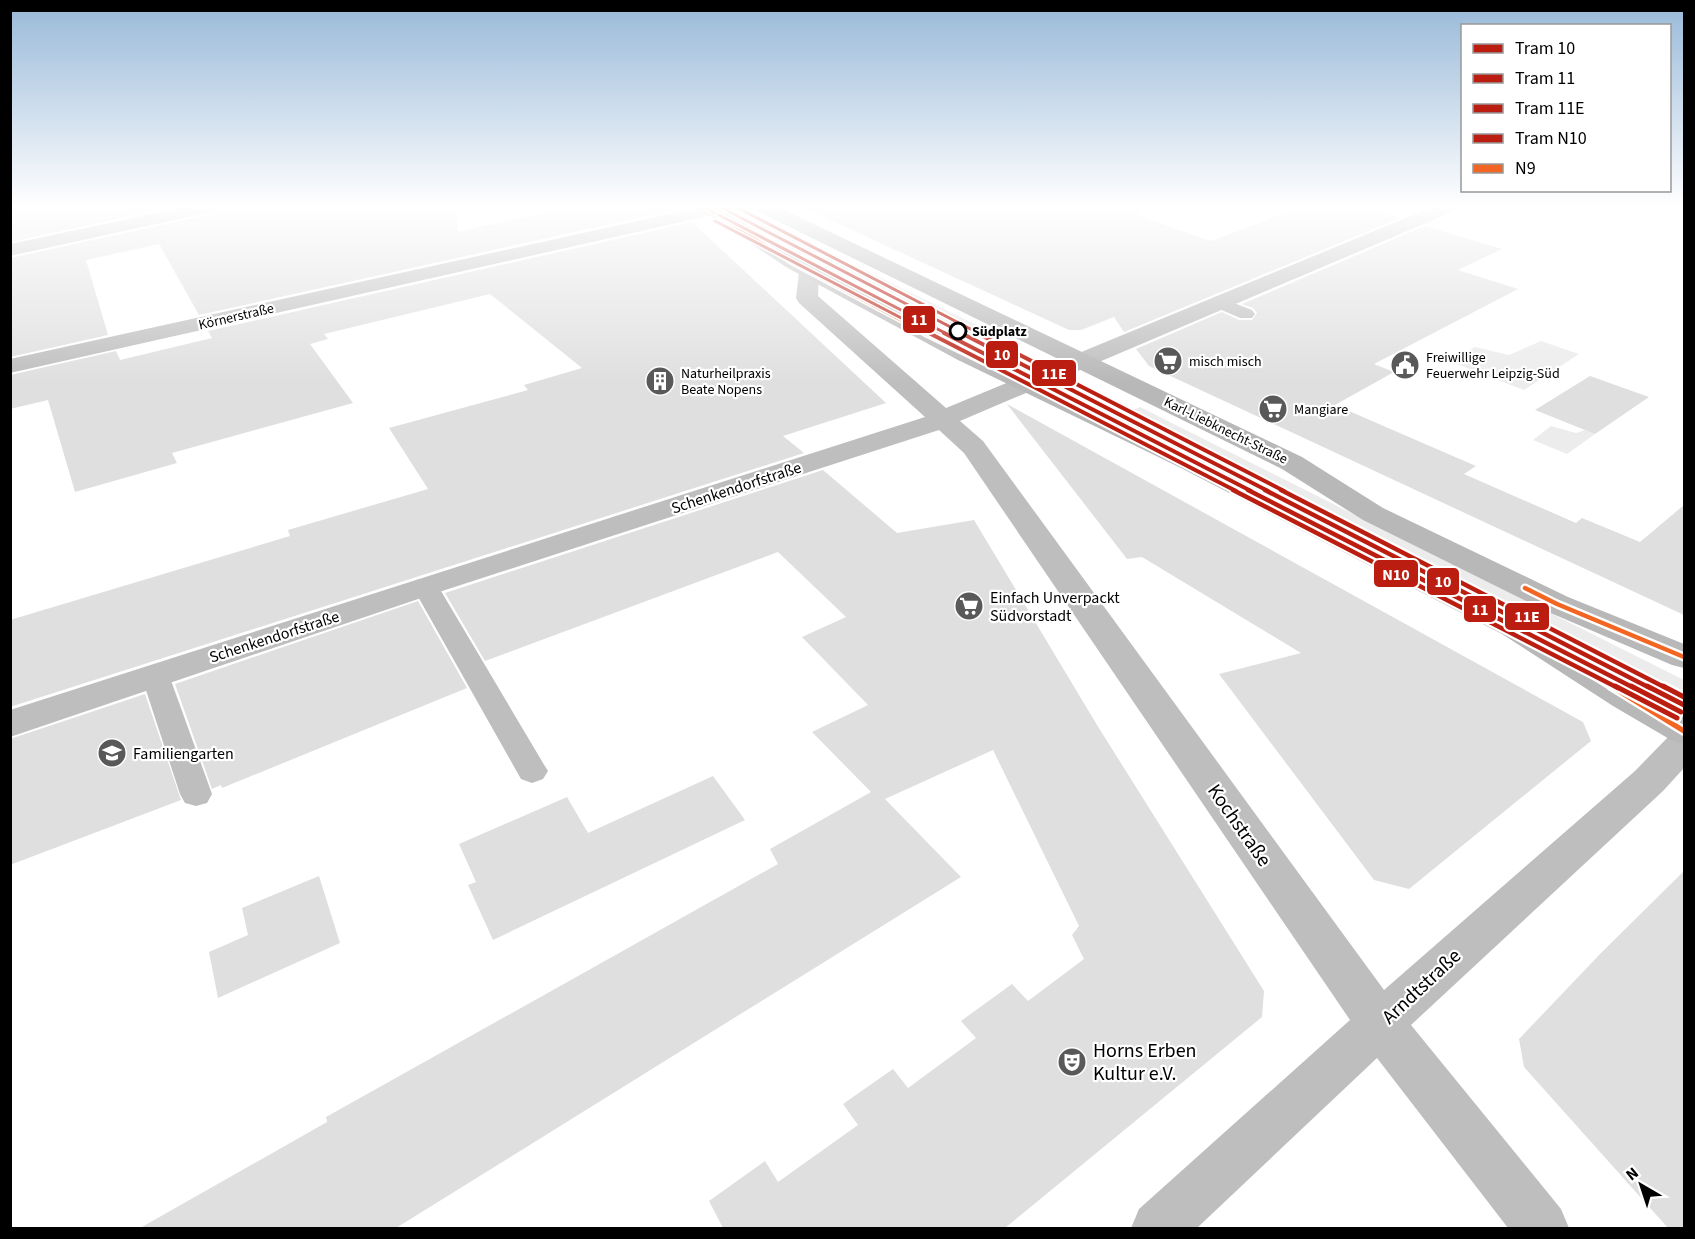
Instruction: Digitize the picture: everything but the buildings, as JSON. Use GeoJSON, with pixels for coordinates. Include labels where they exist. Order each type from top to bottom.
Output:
{"type":"FeatureCollection","features":[{"type":"Feature","properties":{"kind":"main road"},"geometry":{"type":"LineString","coordinates":[[798,266],[966,355],[1191,462],[1514,626],[1684,731]]}},
{"type":"Feature","properties":{"kind":"main road","name":"Karl-Liebknecht-Straße"},"geometry":{"type":"LineString","coordinates":[[882,266],[1084,361],[1292,463],[1374,514],[1557,604],[1684,657]]}},
{"type":"Feature","properties":{"kind":"street","name":"Körnerstraße"},"geometry":{"type":"LineString","coordinates":[[10,366],[459,266]]}},
{"type":"Feature","properties":{"kind":"street","name":"Schenkendorfstraße"},"geometry":{"type":"LineString","coordinates":[[10,724],[425,586],[942,419],[1309,266]]}},
{"type":"Feature","properties":{"kind":"street"},"geometry":{"type":"LineString","coordinates":[[809,272],[807,298],[942,419]]}},
{"type":"Feature","properties":{"kind":"street","name":"Kochstraße"},"geometry":{"type":"LineString","coordinates":[[942,419],[974,447],[1381,1025],[1542,1228]]}},
{"type":"Feature","properties":{"kind":"street","name":"Arndtstraße"},"geometry":{"type":"LineString","coordinates":[[1158,1228],[1381,1025],[1465,945],[1649,781],[1684,744]]}},
{"type":"Feature","properties":{"kind":"lane"},"geometry":{"type":"LineString","coordinates":[[1221,303],[1246,314]]}},
{"type":"Feature","properties":{"kind":"lane"},"geometry":{"type":"LineString","coordinates":[[425,586],[532,771]]}},
{"type":"Feature","properties":{"kind":"lane"},"geometry":{"type":"LineString","coordinates":[[155,675],[196,794]]}},
{"type":"Feature","properties":{"kind":"shaded area"},"geometry":{"type":"Polygon","coordinates":[[[826,266],[857,266],[999,336],[980,344],[826,266]]]}},
{"type":"Feature","properties":{"kind":"shaded area"},"geometry":{"type":"Polygon","coordinates":[[[1541,341],[1579,354],[1524,390],[1449,361],[1475,347],[1509,355],[1541,341]]]}},
{"type":"Feature","properties":{"kind":"shaded area"},"geometry":{"type":"Polygon","coordinates":[[[1140,407],[1684,680],[1684,709],[1119,417],[1140,407]]]}},
{"type":"Feature","properties":{"kind":"shaded area"},"geometry":{"type":"Polygon","coordinates":[[[1551,426],[1576,433],[1585,430],[1595,434],[1567,454],[1533,440],[1551,426]]]}},
{"type":"Feature","properties":{"kind":"tram line","name":"N10"},"geometry":{"type":"LineString","coordinates":[[801,266],[1677,718]]}},
{"type":"Feature","properties":{"kind":"tram line","name":"11"},"geometry":{"type":"LineString","coordinates":[[816,266],[1681,712]]}},
{"type":"Feature","properties":{"kind":"tram line","name":"10"},"geometry":{"type":"LineString","coordinates":[[833,266],[1684,705]]}},
{"type":"Feature","properties":{"kind":"tram line","name":"11E"},"geometry":{"type":"LineString","coordinates":[[849,266],[1684,697]]}},
{"type":"Feature","properties":{"kind":"transit line","name":"N9"},"geometry":{"type":"LineString","coordinates":[[798,266],[966,355],[1191,462],[1514,626],[1684,731]]}},
{"type":"Feature","properties":{"kind":"transit line","name":"N9"},"geometry":{"type":"LineString","coordinates":[[1525,588],[1557,604],[1684,657]]}},
{"type":"Feature","properties":{"kind":"place","name":"Südplatz"},"geometry":{"type":"Point","coordinates":[958,331]}},
{"type":"Feature","properties":{"kind":"place","name":"misch misch"},"geometry":{"type":"Point","coordinates":[1168,361]}},
{"type":"Feature","properties":{"kind":"place","name":"Freiwillige Feuerwehr Leipzig-Süd"},"geometry":{"type":"Point","coordinates":[1405,365]}},
{"type":"Feature","properties":{"kind":"place","name":"Naturheilpraxis Beate Nopens"},"geometry":{"type":"Point","coordinates":[660,381]}},
{"type":"Feature","properties":{"kind":"place","name":"Mangiare"},"geometry":{"type":"Point","coordinates":[1273,409]}},
{"type":"Feature","properties":{"kind":"place","name":"Einfach Unverpackt Südvorstadt"},"geometry":{"type":"Point","coordinates":[969,606]}},
{"type":"Feature","properties":{"kind":"place","name":"Familiengarten"},"geometry":{"type":"Point","coordinates":[112,753]}},
{"type":"Feature","properties":{"kind":"place","name":"Horns Erben Kultur e.V."},"geometry":{"type":"Point","coordinates":[1072,1062]}}]}
